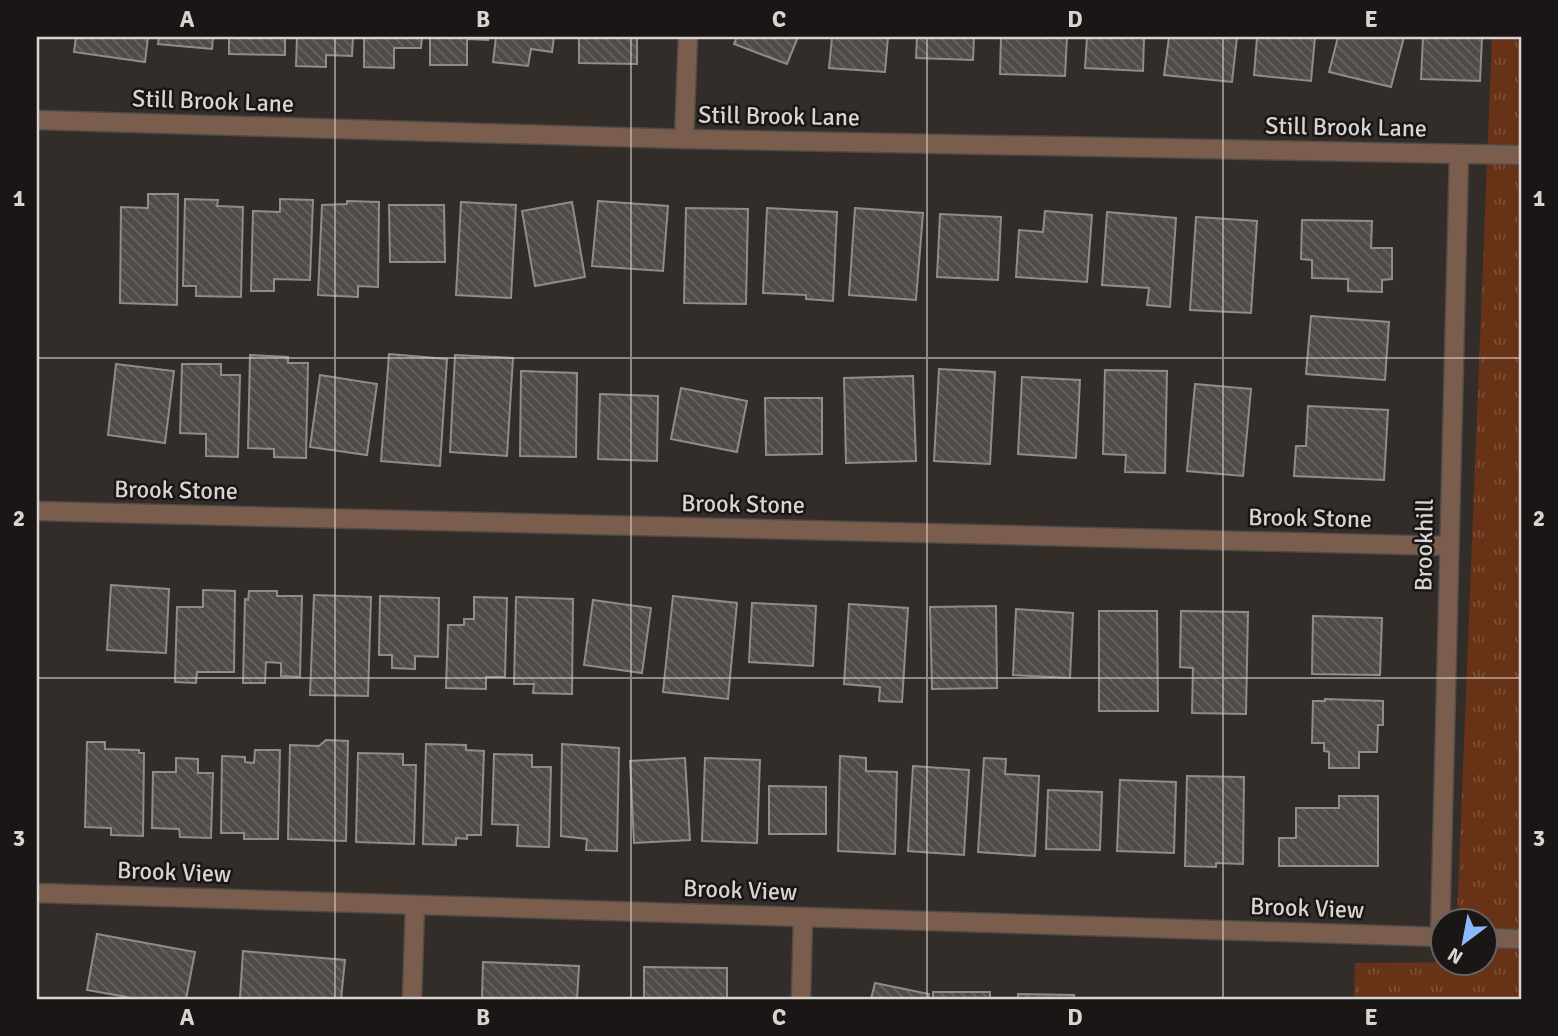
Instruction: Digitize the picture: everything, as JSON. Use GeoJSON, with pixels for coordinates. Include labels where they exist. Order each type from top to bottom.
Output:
{"type":"FeatureCollection","features":[{"type":"Feature","properties":{"kind":"street"},"geometry":{"type":"LineString","coordinates":[[684,139],[688,37]]}},
{"type":"Feature","properties":{"kind":"street","name":"Still Brook Lane"},"geometry":{"type":"LineString","coordinates":[[37,120],[684,139],[1521,155]]}},
{"type":"Feature","properties":{"kind":"street","name":"Brookhill"},"geometry":{"type":"LineString","coordinates":[[1442,906],[1459,154]]}},
{"type":"Feature","properties":{"kind":"street","name":"Brook Stone"},"geometry":{"type":"LineString","coordinates":[[37,511],[1448,546]]}},
{"type":"Feature","properties":{"kind":"street","name":"Brook View"},"geometry":{"type":"LineString","coordinates":[[37,893],[1428,937]]}},
{"type":"Feature","properties":{"kind":"street"},"geometry":{"type":"LineString","coordinates":[[412,999],[415,905]]}},
{"type":"Feature","properties":{"kind":"street"},"geometry":{"type":"LineString","coordinates":[[801,999],[803,917]]}},
{"type":"Feature","properties":{"kind":"street"},"geometry":{"type":"LineString","coordinates":[[1498,938],[1521,939]]}},
{"type":"Feature","properties":{"kind":"green space"},"geometry":{"type":"Polygon","coordinates":[[[1492,37],[1521,37],[1521,999],[1354,999],[1355,963],[1428,962],[1428,976],[1498,976],[1498,906],[1458,906],[1492,37]]]}},
{"type":"Feature","properties":{"kind":"building"},"geometry":{"type":"Polygon","coordinates":[[[76,37],[148,37],[145,62],[74,52],[76,37]]]}},
{"type":"Feature","properties":{"kind":"building"},"geometry":{"type":"Polygon","coordinates":[[[159,37],[213,37],[212,49],[158,44],[159,37]]]}},
{"type":"Feature","properties":{"kind":"building"},"geometry":{"type":"Polygon","coordinates":[[[229,37],[285,37],[285,55],[229,54],[229,37]]]}},
{"type":"Feature","properties":{"kind":"building"},"geometry":{"type":"Polygon","coordinates":[[[297,37],[353,37],[352,56],[326,55],[326,67],[296,66],[297,37]]]}},
{"type":"Feature","properties":{"kind":"building"},"geometry":{"type":"Polygon","coordinates":[[[364,37],[422,37],[421,48],[394,48],[394,68],[364,67],[364,37]]]}},
{"type":"Feature","properties":{"kind":"building"},"geometry":{"type":"Polygon","coordinates":[[[430,37],[488,37],[488,40],[467,39],[467,65],[430,65],[430,37]]]}},
{"type":"Feature","properties":{"kind":"building"},"geometry":{"type":"Polygon","coordinates":[[[496,37],[554,37],[552,52],[531,49],[528,66],[493,62],[496,37]]]}},
{"type":"Feature","properties":{"kind":"building"},"geometry":{"type":"Polygon","coordinates":[[[579,37],[637,37],[637,64],[579,63],[579,37]]]}},
{"type":"Feature","properties":{"kind":"building"},"geometry":{"type":"Polygon","coordinates":[[[737,37],[798,37],[787,64],[734,44],[737,37]]]}},
{"type":"Feature","properties":{"kind":"building"},"geometry":{"type":"Polygon","coordinates":[[[832,37],[888,37],[885,72],[829,68],[832,37]]]}},
{"type":"Feature","properties":{"kind":"building"},"geometry":{"type":"Polygon","coordinates":[[[917,37],[974,37],[973,60],[916,58],[917,37]]]}},
{"type":"Feature","properties":{"kind":"building"},"geometry":{"type":"Polygon","coordinates":[[[1001,37],[1067,37],[1065,76],[1000,74],[1001,37]]]}},
{"type":"Feature","properties":{"kind":"building"},"geometry":{"type":"Polygon","coordinates":[[[1087,37],[1144,37],[1143,71],[1085,68],[1087,37]]]}},
{"type":"Feature","properties":{"kind":"building"},"geometry":{"type":"Polygon","coordinates":[[[1169,37],[1237,37],[1232,82],[1164,75],[1169,37]]]}},
{"type":"Feature","properties":{"kind":"building"},"geometry":{"type":"Polygon","coordinates":[[[1257,37],[1315,37],[1311,81],[1254,75],[1257,37]]]}},
{"type":"Feature","properties":{"kind":"building"},"geometry":{"type":"Polygon","coordinates":[[[1338,37],[1404,37],[1391,87],[1329,72],[1338,37]]]}},
{"type":"Feature","properties":{"kind":"building"},"geometry":{"type":"Polygon","coordinates":[[[1423,37],[1482,37],[1480,81],[1421,79],[1423,37]]]}},
{"type":"Feature","properties":{"kind":"building"},"geometry":{"type":"Polygon","coordinates":[[[148,194],[178,194],[177,305],[120,303],[121,207],[148,208],[148,194]]]}},
{"type":"Feature","properties":{"kind":"building"},"geometry":{"type":"Polygon","coordinates":[[[185,199],[218,200],[217,206],[243,207],[241,297],[196,296],[196,286],[183,286],[185,199]]]}},
{"type":"Feature","properties":{"kind":"building"},"geometry":{"type":"Polygon","coordinates":[[[280,199],[313,200],[310,280],[274,279],[274,291],[251,291],[253,211],[280,212],[280,199]]]}},
{"type":"Feature","properties":{"kind":"building"},"geometry":{"type":"Polygon","coordinates":[[[347,201],[379,202],[378,287],[358,286],[358,297],[318,295],[322,205],[347,204],[347,201]]]}},
{"type":"Feature","properties":{"kind":"building"},"geometry":{"type":"Polygon","coordinates":[[[598,201],[668,206],[663,271],[592,266],[598,201]]]}},
{"type":"Feature","properties":{"kind":"building"},"geometry":{"type":"Polygon","coordinates":[[[461,202],[516,205],[511,298],[456,295],[461,202]]]}},
{"type":"Feature","properties":{"kind":"building"},"geometry":{"type":"Polygon","coordinates":[[[572,202],[585,277],[535,286],[522,211],[572,202]]]}},
{"type":"Feature","properties":{"kind":"building"},"geometry":{"type":"Polygon","coordinates":[[[389,205],[444,205],[445,262],[390,262],[389,205]]]}},
{"type":"Feature","properties":{"kind":"building"},"geometry":{"type":"Polygon","coordinates":[[[686,208],[748,209],[746,304],[684,303],[686,208]]]}},
{"type":"Feature","properties":{"kind":"building"},"geometry":{"type":"Polygon","coordinates":[[[767,208],[837,212],[833,301],[806,299],[806,295],[763,293],[767,208]]]}},
{"type":"Feature","properties":{"kind":"building"},"geometry":{"type":"Polygon","coordinates":[[[855,208],[923,213],[916,300],[849,295],[855,208]]]}},
{"type":"Feature","properties":{"kind":"building"},"geometry":{"type":"Polygon","coordinates":[[[1045,211],[1092,215],[1087,282],[1016,277],[1019,230],[1043,232],[1045,211]]]}},
{"type":"Feature","properties":{"kind":"building"},"geometry":{"type":"Polygon","coordinates":[[[1107,212],[1176,218],[1170,307],[1147,305],[1149,288],[1102,285],[1107,212]]]}},
{"type":"Feature","properties":{"kind":"building"},"geometry":{"type":"Polygon","coordinates":[[[940,214],[1001,217],[998,280],[937,277],[940,214]]]}},
{"type":"Feature","properties":{"kind":"building"},"geometry":{"type":"Polygon","coordinates":[[[1196,217],[1257,221],[1251,313],[1190,310],[1196,217]]]}},
{"type":"Feature","properties":{"kind":"building"},"geometry":{"type":"Polygon","coordinates":[[[1302,220],[1372,221],[1371,248],[1392,248],[1392,279],[1382,280],[1382,292],[1348,291],[1348,279],[1312,278],[1312,260],[1301,259],[1302,220]]]}},
{"type":"Feature","properties":{"kind":"building"},"geometry":{"type":"Polygon","coordinates":[[[1311,316],[1389,322],[1385,380],[1306,374],[1311,316]]]}},
{"type":"Feature","properties":{"kind":"building"},"geometry":{"type":"Polygon","coordinates":[[[389,354],[447,359],[440,466],[381,461],[389,354]]]}},
{"type":"Feature","properties":{"kind":"building"},"geometry":{"type":"Polygon","coordinates":[[[250,355],[288,357],[288,363],[308,363],[306,458],[274,457],[274,449],[248,448],[250,355]]]}},
{"type":"Feature","properties":{"kind":"building"},"geometry":{"type":"Polygon","coordinates":[[[455,355],[513,358],[507,456],[450,452],[455,355]]]}},
{"type":"Feature","properties":{"kind":"building"},"geometry":{"type":"Polygon","coordinates":[[[116,364],[174,371],[165,443],[108,435],[116,364]]]}},
{"type":"Feature","properties":{"kind":"building"},"geometry":{"type":"Polygon","coordinates":[[[182,364],[221,364],[221,375],[240,375],[238,457],[206,456],[206,434],[180,433],[182,364]]]}},
{"type":"Feature","properties":{"kind":"building"},"geometry":{"type":"Polygon","coordinates":[[[939,369],[995,372],[990,464],[934,461],[939,369]]]}},
{"type":"Feature","properties":{"kind":"building"},"geometry":{"type":"Polygon","coordinates":[[[1105,370],[1167,371],[1165,473],[1125,472],[1126,455],[1103,454],[1105,370]]]}},
{"type":"Feature","properties":{"kind":"building"},"geometry":{"type":"Polygon","coordinates":[[[521,371],[577,373],[576,457],[520,456],[521,371]]]}},
{"type":"Feature","properties":{"kind":"building"},"geometry":{"type":"Polygon","coordinates":[[[320,375],[377,384],[367,455],[310,447],[320,375]]]}},
{"type":"Feature","properties":{"kind":"building"},"geometry":{"type":"Polygon","coordinates":[[[913,376],[916,461],[846,463],[844,378],[913,376]]]}},
{"type":"Feature","properties":{"kind":"building"},"geometry":{"type":"Polygon","coordinates":[[[1022,377],[1080,380],[1076,458],[1018,454],[1022,377]]]}},
{"type":"Feature","properties":{"kind":"building"},"geometry":{"type":"Polygon","coordinates":[[[1195,384],[1251,389],[1243,476],[1187,471],[1195,384]]]}},
{"type":"Feature","properties":{"kind":"building"},"geometry":{"type":"Polygon","coordinates":[[[681,388],[747,401],[737,452],[671,439],[681,388]]]}},
{"type":"Feature","properties":{"kind":"building"},"geometry":{"type":"Polygon","coordinates":[[[600,394],[658,396],[657,461],[598,459],[600,394]]]}},
{"type":"Feature","properties":{"kind":"building"},"geometry":{"type":"Polygon","coordinates":[[[765,398],[822,398],[822,454],[766,455],[765,398]]]}},
{"type":"Feature","properties":{"kind":"building"},"geometry":{"type":"Polygon","coordinates":[[[1308,406],[1388,410],[1384,480],[1294,476],[1296,446],[1306,446],[1308,406]]]}},
{"type":"Feature","properties":{"kind":"building"},"geometry":{"type":"Polygon","coordinates":[[[111,585],[169,589],[166,653],[107,650],[111,585]]]}},
{"type":"Feature","properties":{"kind":"building"},"geometry":{"type":"Polygon","coordinates":[[[203,590],[235,591],[234,672],[197,672],[196,683],[175,682],[177,607],[203,607],[203,590]]]}},
{"type":"Feature","properties":{"kind":"building"},"geometry":{"type":"Polygon","coordinates":[[[249,591],[277,591],[277,596],[302,596],[300,677],[281,676],[281,663],[266,662],[265,683],[243,683],[245,599],[248,600],[249,591]]]}},
{"type":"Feature","properties":{"kind":"building"},"geometry":{"type":"Polygon","coordinates":[[[314,595],[371,597],[368,696],[310,695],[314,595]]]}},
{"type":"Feature","properties":{"kind":"building"},"geometry":{"type":"Polygon","coordinates":[[[380,596],[439,598],[438,657],[415,656],[415,669],[392,668],[392,655],[379,655],[380,596]]]}},
{"type":"Feature","properties":{"kind":"building"},"geometry":{"type":"Polygon","coordinates":[[[673,596],[737,603],[728,699],[663,692],[673,596]]]}},
{"type":"Feature","properties":{"kind":"building"},"geometry":{"type":"Polygon","coordinates":[[[474,597],[507,598],[505,677],[486,677],[486,689],[446,688],[448,625],[464,625],[464,619],[474,619],[474,597]]]}},
{"type":"Feature","properties":{"kind":"building"},"geometry":{"type":"Polygon","coordinates":[[[516,597],[573,599],[572,694],[533,693],[534,684],[514,684],[516,597]]]}},
{"type":"Feature","properties":{"kind":"building"},"geometry":{"type":"Polygon","coordinates":[[[593,600],[651,608],[642,673],[584,665],[593,600]]]}},
{"type":"Feature","properties":{"kind":"building"},"geometry":{"type":"Polygon","coordinates":[[[752,603],[816,606],[813,666],[749,662],[752,603]]]}},
{"type":"Feature","properties":{"kind":"building"},"geometry":{"type":"Polygon","coordinates":[[[849,604],[908,608],[902,702],[879,701],[880,687],[844,684],[849,604]]]}},
{"type":"Feature","properties":{"kind":"building"},"geometry":{"type":"Polygon","coordinates":[[[996,606],[997,688],[932,689],[930,607],[996,606]]]}},
{"type":"Feature","properties":{"kind":"building"},"geometry":{"type":"Polygon","coordinates":[[[1016,609],[1073,613],[1070,678],[1013,675],[1016,609]]]}},
{"type":"Feature","properties":{"kind":"building"},"geometry":{"type":"Polygon","coordinates":[[[1099,611],[1157,611],[1158,711],[1099,711],[1099,611]]]}},
{"type":"Feature","properties":{"kind":"building"},"geometry":{"type":"Polygon","coordinates":[[[1181,611],[1248,612],[1246,714],[1192,713],[1193,668],[1180,667],[1181,611]]]}},
{"type":"Feature","properties":{"kind":"building"},"geometry":{"type":"Polygon","coordinates":[[[1313,616],[1382,618],[1380,675],[1312,674],[1313,616]]]}},
{"type":"Feature","properties":{"kind":"building"},"geometry":{"type":"Polygon","coordinates":[[[1313,701],[1383,701],[1383,725],[1378,725],[1377,752],[1359,752],[1359,768],[1329,768],[1329,752],[1324,751],[1324,743],[1312,743],[1313,701]]]}},
{"type":"Feature","properties":{"kind":"building"},"geometry":{"type":"Polygon","coordinates":[[[326,740],[348,741],[346,841],[288,839],[290,745],[319,746],[326,740]]]}},
{"type":"Feature","properties":{"kind":"building"},"geometry":{"type":"Polygon","coordinates":[[[87,742],[105,742],[105,749],[139,750],[139,753],[144,753],[143,836],[111,835],[111,828],[85,827],[87,742]]]}},
{"type":"Feature","properties":{"kind":"building"},"geometry":{"type":"Polygon","coordinates":[[[426,744],[466,745],[466,750],[484,751],[481,835],[467,835],[467,839],[456,838],[456,845],[423,844],[426,744]]]}},
{"type":"Feature","properties":{"kind":"building"},"geometry":{"type":"Polygon","coordinates":[[[562,744],[619,748],[617,851],[586,850],[587,839],[561,836],[562,744]]]}},
{"type":"Feature","properties":{"kind":"building"},"geometry":{"type":"Polygon","coordinates":[[[255,750],[280,750],[278,839],[244,839],[244,833],[221,833],[222,756],[245,757],[245,762],[254,763],[255,750]]]}},
{"type":"Feature","properties":{"kind":"building"},"geometry":{"type":"Polygon","coordinates":[[[358,753],[403,754],[403,765],[416,765],[414,844],[356,842],[358,753]]]}},
{"type":"Feature","properties":{"kind":"building"},"geometry":{"type":"Polygon","coordinates":[[[494,754],[532,755],[532,767],[551,767],[549,847],[517,846],[518,825],[492,824],[494,754]]]}},
{"type":"Feature","properties":{"kind":"building"},"geometry":{"type":"Polygon","coordinates":[[[840,756],[866,758],[866,771],[897,772],[895,854],[838,851],[840,756]]]}},
{"type":"Feature","properties":{"kind":"building"},"geometry":{"type":"Polygon","coordinates":[[[176,758],[198,759],[198,773],[213,773],[211,838],[180,837],[179,829],[152,828],[153,772],[176,772],[176,758]]]}},
{"type":"Feature","properties":{"kind":"building"},"geometry":{"type":"Polygon","coordinates":[[[685,758],[690,840],[634,843],[630,761],[685,758]]]}},
{"type":"Feature","properties":{"kind":"building"},"geometry":{"type":"Polygon","coordinates":[[[705,758],[760,760],[757,843],[702,841],[705,758]]]}},
{"type":"Feature","properties":{"kind":"building"},"geometry":{"type":"Polygon","coordinates":[[[984,758],[1006,759],[1005,774],[1039,776],[1035,856],[978,852],[984,758]]]}},
{"type":"Feature","properties":{"kind":"building"},"geometry":{"type":"Polygon","coordinates":[[[913,766],[969,770],[964,855],[908,851],[913,766]]]}},
{"type":"Feature","properties":{"kind":"building"},"geometry":{"type":"Polygon","coordinates":[[[1187,776],[1244,777],[1243,864],[1185,866],[1187,776]]]}},
{"type":"Feature","properties":{"kind":"building"},"geometry":{"type":"Polygon","coordinates":[[[1120,780],[1176,782],[1174,853],[1117,851],[1120,780]]]}},
{"type":"Feature","properties":{"kind":"building"},"geometry":{"type":"Polygon","coordinates":[[[769,786],[826,787],[826,834],[769,834],[769,786]]]}},
{"type":"Feature","properties":{"kind":"building"},"geometry":{"type":"Polygon","coordinates":[[[1048,790],[1102,792],[1100,850],[1046,849],[1048,790]]]}},
{"type":"Feature","properties":{"kind":"building"},"geometry":{"type":"Polygon","coordinates":[[[1339,796],[1378,796],[1378,866],[1279,866],[1279,838],[1296,838],[1296,808],[1339,808],[1339,796]]]}},
{"type":"Feature","properties":{"kind":"building"},"geometry":{"type":"Polygon","coordinates":[[[97,934],[195,952],[186,999],[138,999],[87,990],[97,934]]]}},
{"type":"Feature","properties":{"kind":"building"},"geometry":{"type":"Polygon","coordinates":[[[243,951],[345,960],[341,999],[240,999],[243,951]]]}},
{"type":"Feature","properties":{"kind":"building"},"geometry":{"type":"Polygon","coordinates":[[[483,962],[579,966],[577,999],[482,999],[483,962]]]}},
{"type":"Feature","properties":{"kind":"building"},"geometry":{"type":"Polygon","coordinates":[[[644,967],[727,968],[727,999],[644,999],[644,967]]]}},
{"type":"Feature","properties":{"kind":"building"},"geometry":{"type":"Polygon","coordinates":[[[875,983],[929,994],[928,999],[871,999],[875,983]]]}},
{"type":"Feature","properties":{"kind":"building"},"geometry":{"type":"Polygon","coordinates":[[[933,992],[990,992],[990,999],[933,999],[933,992]]]}},
{"type":"Feature","properties":{"kind":"building"},"geometry":{"type":"Polygon","coordinates":[[[1018,994],[1074,995],[1074,999],[1018,999],[1018,994]]]}}]}
